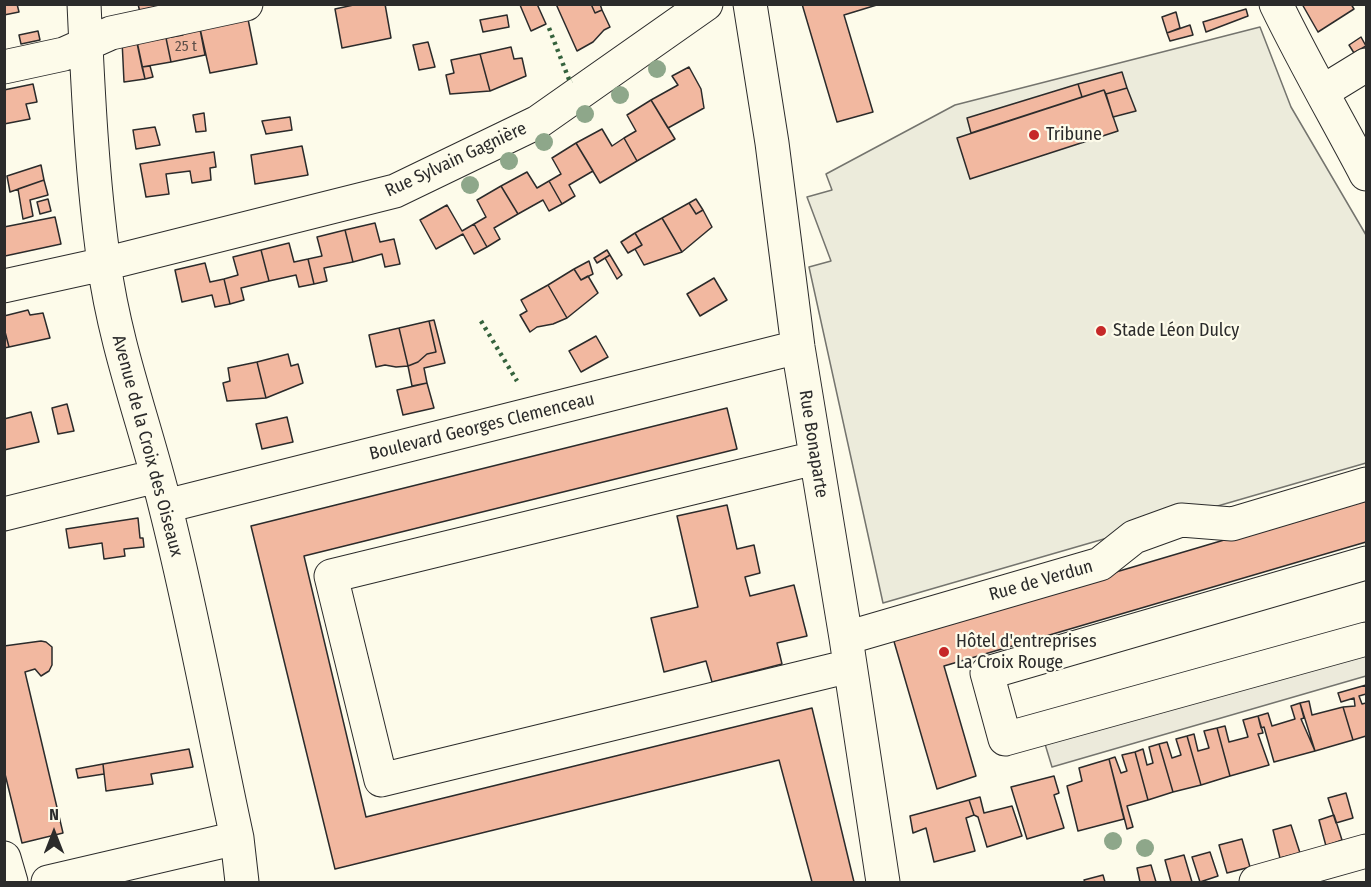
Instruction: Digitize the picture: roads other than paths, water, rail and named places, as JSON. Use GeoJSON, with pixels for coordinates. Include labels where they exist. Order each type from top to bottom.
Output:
{"type":"FeatureCollection","features":[{"type":"Feature","properties":{"kind":"street","name":"Avenue de la Croix des Oiseaux"},"geometry":{"type":"LineString","coordinates":[[84,4],[95,179],[104,264],[114,319],[129,379],[161,491],[237,838],[242,882]]}},
{"type":"Feature","properties":{"kind":"street"},"geometry":{"type":"LineString","coordinates":[[4,67],[64,54],[111,33],[246,4]]}},
{"type":"Feature","properties":{"kind":"street","name":"Rue Sylvain Gagnière"},"geometry":{"type":"LineString","coordinates":[[4,286],[104,264],[395,191],[538,122],[706,4]]}},
{"type":"Feature","properties":{"kind":"street","name":"Rue Bonaparte"},"geometry":{"type":"LineString","coordinates":[[750,4],[772,143],[798,347],[883,882]]}},
{"type":"Feature","properties":{"kind":"street"},"geometry":{"type":"LineString","coordinates":[[1276,4],[1308,69],[1366,174]]}},
{"type":"Feature","properties":{"kind":"street"},"geometry":{"type":"LineString","coordinates":[[1322,92],[1366,64]]}},
{"type":"Feature","properties":{"kind":"street","name":"Boulevard Georges Clemenceau"},"geometry":{"type":"LineString","coordinates":[[4,514],[161,491],[798,347]]}},
{"type":"Feature","properties":{"kind":"street","name":"Rue de Verdun"},"geometry":{"type":"LineString","coordinates":[[815,459],[331,576],[381,780],[848,652],[1100,564],[1134,537],[1181,520],[1232,524],[1366,484]]}},
{"type":"Feature","properties":{"kind":"street"},"geometry":{"type":"LineString","coordinates":[[1366,563],[987,673],[1005,739],[1366,639]]}},
{"type":"Feature","properties":{"kind":"street"},"geometry":{"type":"LineString","coordinates":[[48,882],[237,838]]}},
{"type":"Feature","properties":{"kind":"street"},"geometry":{"type":"LineString","coordinates":[[1256,882],[1366,851]]}},
{"type":"Feature","properties":{"kind":"street"},"geometry":{"type":"LineString","coordinates":[[4,858],[11,882]]}},
{"type":"Feature","properties":{"kind":"place","name":"Tribune"},"geometry":{"type":"Point","coordinates":[1034,135]}},
{"type":"Feature","properties":{"kind":"place","name":"Stade Léon Dulcy"},"geometry":{"type":"Point","coordinates":[1101,331]}},
{"type":"Feature","properties":{"kind":"place","name":"Hôtel d'entreprises La Croix Rouge"},"geometry":{"type":"Point","coordinates":[944,652]}}]}
